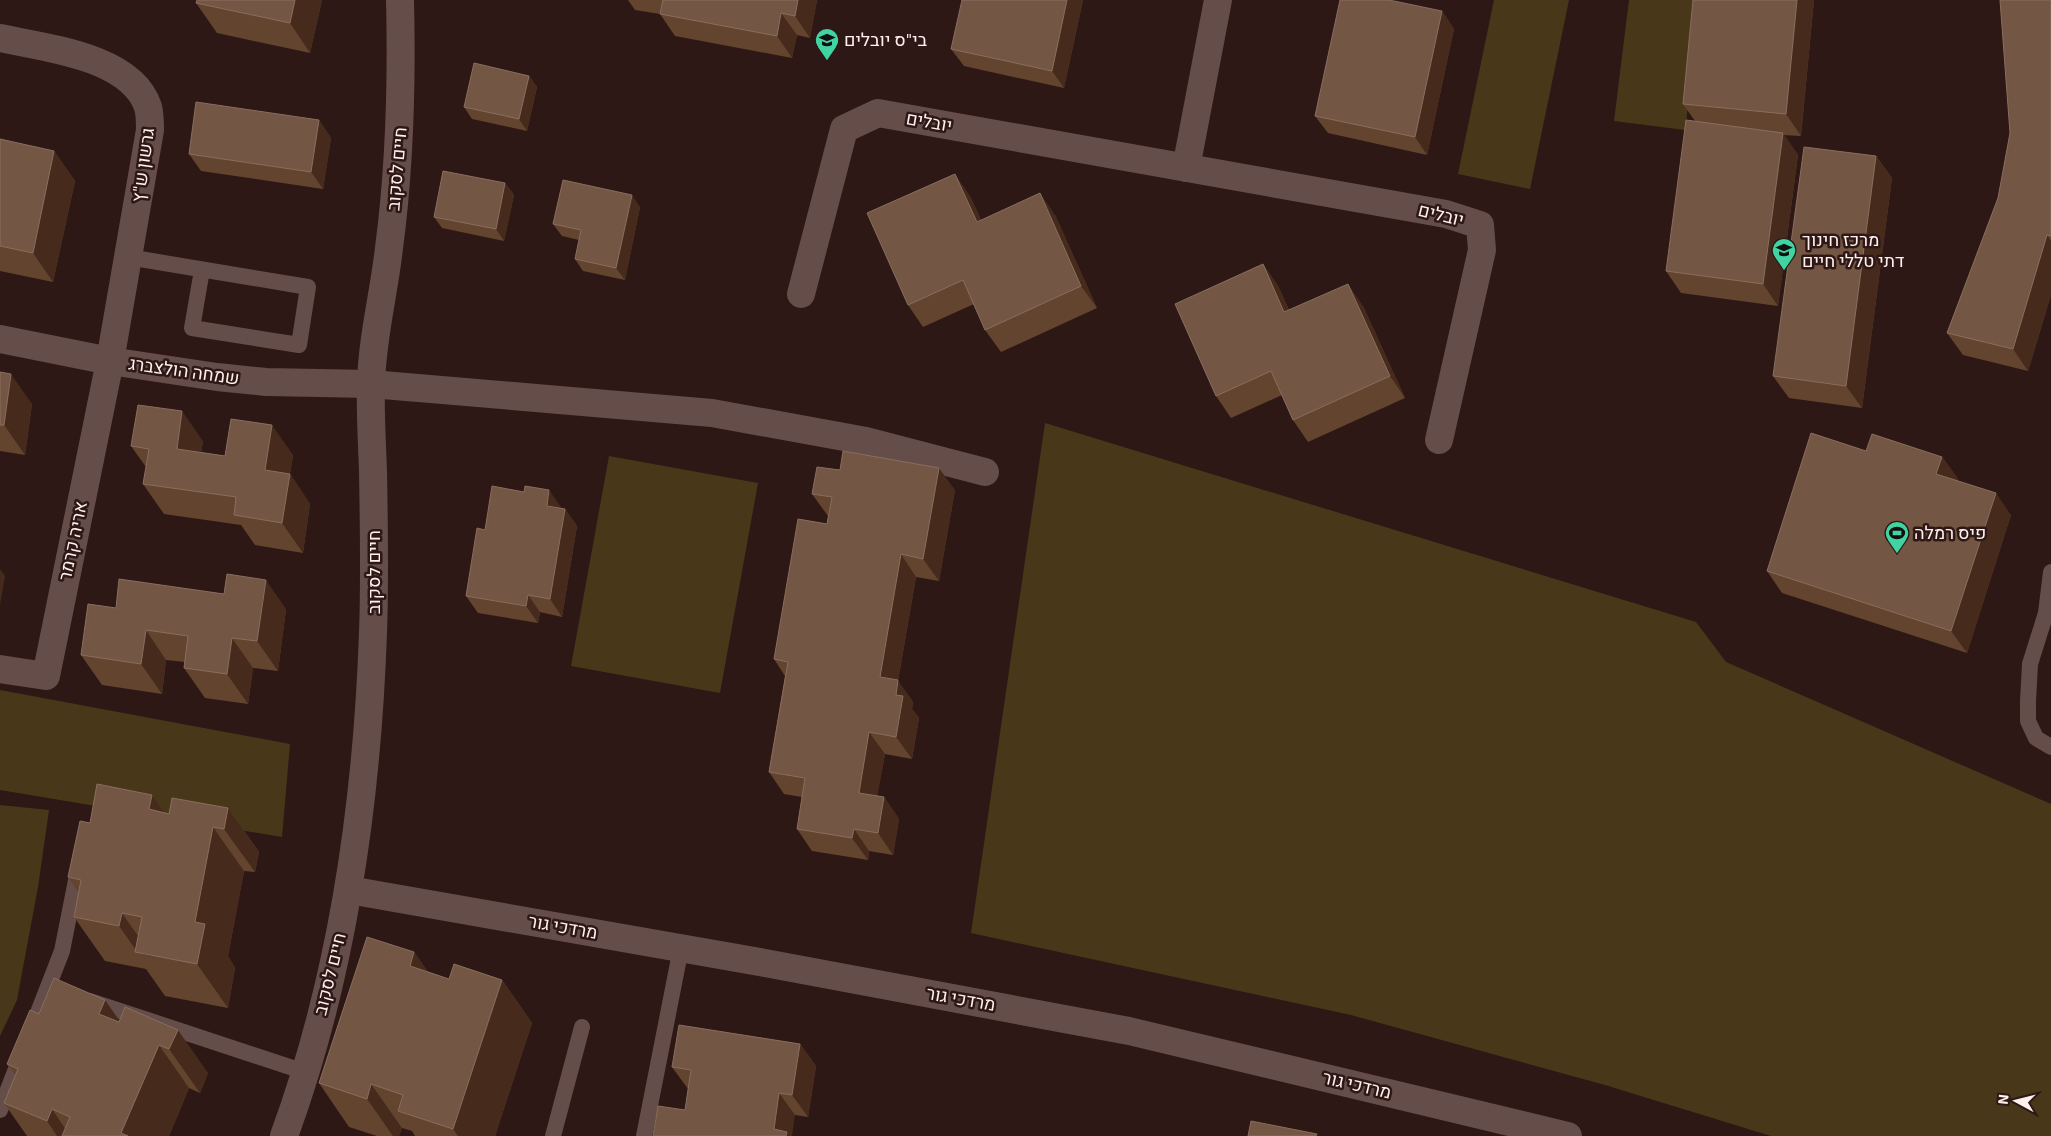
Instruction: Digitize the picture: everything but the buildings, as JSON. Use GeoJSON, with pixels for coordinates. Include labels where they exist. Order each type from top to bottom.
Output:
{"type":"FeatureCollection","features":[{"type":"Feature","properties":{"kind":"street","name":"חיים לסקוב"},"geometry":{"type":"LineString","coordinates":[[284,1136],[305,1072],[334,963],[359,829],[373,633],[374,500],[370,384],[377,316],[385,283],[397,170],[402,102],[400,0]]}},
{"type":"Feature","properties":{"kind":"street"},"geometry":{"type":"LineString","coordinates":[[1186,168],[1218,0]]}},
{"type":"Feature","properties":{"kind":"street","name":"גרשון ש\"ץ"},"geometry":{"type":"LineString","coordinates":[[0,38],[84,57],[108,66],[138,88],[148,107],[150,130],[110,361]]}},
{"type":"Feature","properties":{"kind":"street","name":"יובלים"},"geometry":{"type":"LineString","coordinates":[[801,294],[844,129],[878,113],[1446,214],[1480,225],[1482,250],[1439,440]]}},
{"type":"Feature","properties":{"kind":"street","name":"שמחה הולצברג"},"geometry":{"type":"LineString","coordinates":[[0,339],[110,361],[217,377],[266,382],[370,384],[712,413],[866,441],[985,472]]}},
{"type":"Feature","properties":{"kind":"street","name":"אריה קרמר"},"geometry":{"type":"LineString","coordinates":[[0,668],[46,676],[110,361]]}},
{"type":"Feature","properties":{"kind":"street","name":"מרדכי גור"},"geometry":{"type":"LineString","coordinates":[[349,890],[681,948],[1129,1031],[1510,1129],[1568,1136]]}},
{"type":"Feature","properties":{"kind":"lane"},"geometry":{"type":"LineString","coordinates":[[128,257],[308,287],[299,345],[192,328],[202,270]]}},
{"type":"Feature","properties":{"kind":"lane"},"geometry":{"type":"LineString","coordinates":[[2051,572],[2046,614],[2030,664],[2028,701],[2028,721],[2036,738],[2051,747]]}},
{"type":"Feature","properties":{"kind":"lane"},"geometry":{"type":"LineString","coordinates":[[0,1110],[62,951],[82,854]]}},
{"type":"Feature","properties":{"kind":"lane"},"geometry":{"type":"LineString","coordinates":[[644,1136],[681,948]]}},
{"type":"Feature","properties":{"kind":"lane"},"geometry":{"type":"LineString","coordinates":[[48,987],[305,1072]]}},
{"type":"Feature","properties":{"kind":"lane"},"geometry":{"type":"LineString","coordinates":[[553,1136],[582,1028]]}},
{"type":"Feature","properties":{"kind":"shaded area"},"geometry":{"type":"Polygon","coordinates":[[[1494,0],[1569,0],[1530,189],[1458,174],[1494,0]]]}},
{"type":"Feature","properties":{"kind":"shaded area"},"geometry":{"type":"Polygon","coordinates":[[[1629,0],[1701,0],[1685,130],[1614,121],[1629,0]]]}},
{"type":"Feature","properties":{"kind":"shaded area"},"geometry":{"type":"Polygon","coordinates":[[[1045,423],[1696,622],[1726,662],[2051,804],[2051,1136],[1771,1136],[1605,1085],[1351,1015],[971,933],[1045,423]]]}},
{"type":"Feature","properties":{"kind":"shaded area"},"geometry":{"type":"Polygon","coordinates":[[[609,456],[758,483],[720,693],[571,666],[609,456]]]}},
{"type":"Feature","properties":{"kind":"shaded area"},"geometry":{"type":"Polygon","coordinates":[[[0,690],[290,744],[282,837],[0,790],[0,690]]]}},
{"type":"Feature","properties":{"kind":"shaded area"},"geometry":{"type":"Polygon","coordinates":[[[0,805],[49,810],[38,887],[17,1000],[0,1036],[0,805]]]}},
{"type":"Feature","properties":{"kind":"place","name":"בי\"ס יובלים"},"geometry":{"type":"Point","coordinates":[827,61]}},
{"type":"Feature","properties":{"kind":"place","name":"מרכז חינוך דתי טללי חיים"},"geometry":{"type":"Point","coordinates":[1784,271]}},
{"type":"Feature","properties":{"kind":"place","name":"פיס רמלה"},"geometry":{"type":"Point","coordinates":[1897,554]}}]}
